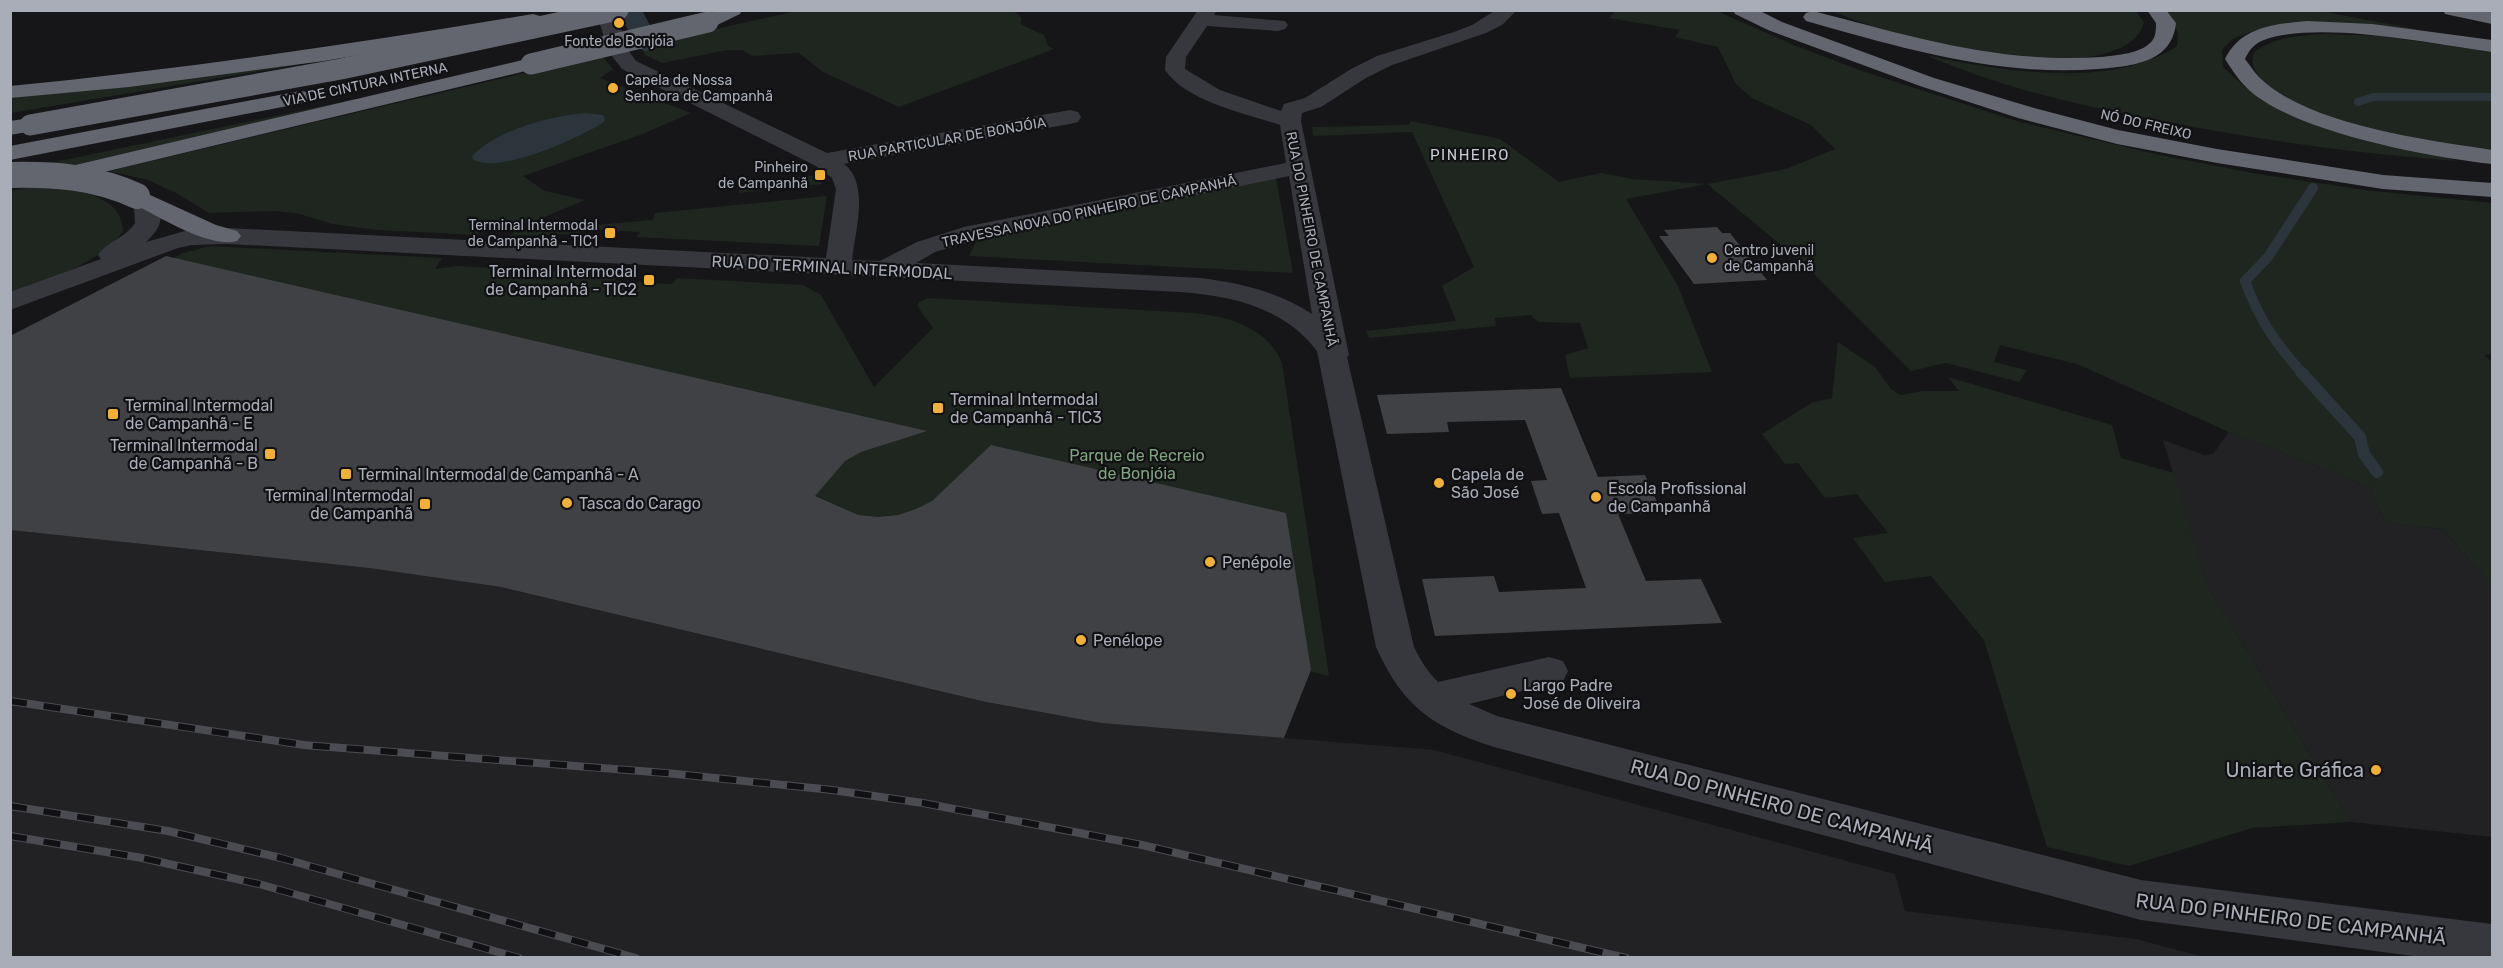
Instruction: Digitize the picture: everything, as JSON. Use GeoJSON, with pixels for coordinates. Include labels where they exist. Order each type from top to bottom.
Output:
{"type":"FeatureCollection","features":[{"type":"Feature","properties":{"kind":"highway"},"geometry":{"type":"LineString","coordinates":[[10,92],[129,81],[312,57],[522,21],[604,10]]}},
{"type":"Feature","properties":{"kind":"highway","name":"VIA DE CINTURA INTERNA"},"geometry":{"type":"LineString","coordinates":[[10,128],[341,69],[618,10]]}},
{"type":"Feature","properties":{"kind":"highway"},"geometry":{"type":"LineString","coordinates":[[10,188],[531,57],[733,10]]}},
{"type":"Feature","properties":{"kind":"highway"},"geometry":{"type":"LineString","coordinates":[[1742,10],[1775,26],[1843,51]]}},
{"type":"Feature","properties":{"kind":"highway"},"geometry":{"type":"LineString","coordinates":[[1768,10],[1843,51]]}},
{"type":"Feature","properties":{"kind":"highway"},"geometry":{"type":"LineString","coordinates":[[1808,14],[1951,55],[2024,65],[2065,66],[2125,59],[2159,46],[2165,39],[2166,23],[2156,10]]}},
{"type":"Feature","properties":{"kind":"highway"},"geometry":{"type":"LineString","coordinates":[[2452,10],[2493,18]]}},
{"type":"Feature","properties":{"kind":"highway"},"geometry":{"type":"LineString","coordinates":[[2378,13],[2493,36]]}},
{"type":"Feature","properties":{"kind":"highway","name":"NÓ DO FREIXO"},"geometry":{"type":"LineString","coordinates":[[1808,14],[1939,69],[2051,103],[2206,137],[2380,164],[2493,171]]}},
{"type":"Feature","properties":{"kind":"highway"},"geometry":{"type":"LineString","coordinates":[[2493,46],[2358,30],[2308,28],[2256,36],[2238,51],[2235,59],[2239,69],[2261,90],[2312,115],[2395,141],[2493,157]]}},
{"type":"Feature","properties":{"kind":"highway","name":"NÓ DO FREIXO"},"geometry":{"type":"LineString","coordinates":[[1843,51],[1927,82],[2117,137],[2217,156],[2383,182],[2493,190]]}},
{"type":"Feature","properties":{"kind":"highway","name":"VIA DE CINTURA INTERNA"},"geometry":{"type":"LineString","coordinates":[[10,153],[531,57]]}},
{"type":"Feature","properties":{"kind":"highway"},"geometry":{"type":"LineString","coordinates":[[10,175],[84,178],[118,186],[195,225],[228,236]]}},
{"type":"Feature","properties":{"kind":"street"},"geometry":{"type":"LineString","coordinates":[[604,10],[618,51],[629,65],[824,161],[843,175],[848,189],[838,267]]}},
{"type":"Feature","properties":{"kind":"street"},"geometry":{"type":"LineString","coordinates":[[1291,115],[1296,100],[1344,63],[1375,47],[1464,16],[1474,10]]}},
{"type":"Feature","properties":{"kind":"street"},"geometry":{"type":"LineString","coordinates":[[1291,115],[1368,68],[1481,28],[1508,10]]}},
{"type":"Feature","properties":{"kind":"street","name":"RUA DO PINHEIRO DE CAMPANHÃ"},"geometry":{"type":"LineString","coordinates":[[1278,24],[1205,15],[1176,57],[1175,70],[1180,77],[1205,91],[1291,115],[1335,362],[1395,647],[1407,675],[1430,699],[1461,718],[1494,731],[2162,905],[2493,945]]}},
{"type":"Feature","properties":{"kind":"street","name":"RUA PARTICULAR DE BONJÓIA"},"geometry":{"type":"LineString","coordinates":[[824,161],[1070,117]]}},
{"type":"Feature","properties":{"kind":"street","name":"TRAVESSA NOVA DO PINHEIRO DE CAMPANHÃ"},"geometry":{"type":"LineString","coordinates":[[883,270],[920,249],[964,235],[1300,167]]}},
{"type":"Feature","properties":{"kind":"street"},"geometry":{"type":"LineString","coordinates":[[52,286],[129,244],[144,228],[149,216],[147,208],[137,196]]}},
{"type":"Feature","properties":{"kind":"street","name":"RUA DO TERMINAL INTERMODAL"},"geometry":{"type":"LineString","coordinates":[[129,244],[195,225],[227,219],[257,218],[358,242]]}},
{"type":"Feature","properties":{"kind":"street"},"geometry":{"type":"LineString","coordinates":[[10,302],[170,242],[192,237],[228,236]]}},
{"type":"Feature","properties":{"kind":"street","name":"RUA DO TERMINAL INTERMODAL"},"geometry":{"type":"LineString","coordinates":[[228,236],[1202,285],[1236,290],[1259,297],[1276,304],[1299,319]]}},
{"type":"Feature","properties":{"kind":"street","name":"RUA DO PINHEIRO DE CAMPANHÃ"},"geometry":{"type":"LineString","coordinates":[[1299,319],[1324,339],[1335,362]]}},
{"type":"Feature","properties":{"kind":"street"},"geometry":{"type":"LineString","coordinates":[[1430,699],[1549,671]]}},
{"type":"Feature","properties":{"kind":"shaded area"},"geometry":{"type":"Polygon","coordinates":[[[585,113],[603,115],[604,122],[559,145],[519,159],[485,163],[473,159],[472,156],[482,147],[509,132],[556,117],[585,113]]]}},
{"type":"Feature","properties":{"kind":"shaded area"},"geometry":{"type":"Polygon","coordinates":[[[2229,432],[2370,487],[2385,523],[2443,529],[2492,586],[2492,837],[2351,822],[2207,585],[2163,440],[2204,455],[2213,454],[2229,432]]]}},
{"type":"Feature","properties":{"kind":"shaded area"},"geometry":{"type":"Polygon","coordinates":[[[11,530],[369,568],[501,587],[986,702],[1101,723],[1434,750],[1895,874],[1905,911],[2136,939],[2204,957],[11,958],[11,530]]]}},
{"type":"Feature","properties":{"kind":"green space"},"geometry":{"type":"Polygon","coordinates":[[[1013,10],[1022,18],[1020,24],[1044,35],[1048,46],[1054,49],[899,107],[823,72],[799,53],[752,56],[742,50],[727,50],[662,63],[645,55],[641,46],[796,11],[1013,10]]]}},
{"type":"Feature","properties":{"kind":"green space"},"geometry":{"type":"Polygon","coordinates":[[[2135,10],[2144,22],[2136,37],[2120,48],[2099,55],[2049,60],[1974,54],[1885,30],[1832,11],[2135,10]]]}},
{"type":"Feature","properties":{"kind":"green space"},"geometry":{"type":"Polygon","coordinates":[[[1615,11],[1717,11],[1796,46],[1862,71],[2020,122],[2155,154],[2258,174],[2365,190],[2492,203],[2492,354],[2484,355],[2492,362],[2492,586],[2443,529],[2385,523],[2370,487],[2229,432],[2077,364],[2000,345],[1994,362],[2027,370],[2019,382],[1946,363],[1911,371],[1805,265],[1707,184],[1786,169],[1835,149],[1811,125],[1752,98],[1736,84],[1718,47],[1675,37],[1680,30],[1609,18],[1615,11]]]}},
{"type":"Feature","properties":{"kind":"green space"},"geometry":{"type":"Polygon","coordinates":[[[2164,11],[2321,11],[2461,38],[2293,26],[2256,30],[2232,39],[2222,50],[2223,67],[2246,88],[2282,108],[2413,150],[2458,161],[2309,145],[2132,115],[2012,86],[1926,55],[2020,71],[2088,72],[2120,68],[2151,60],[2177,46],[2176,27],[2164,11]]]}},
{"type":"Feature","properties":{"kind":"green space"},"geometry":{"type":"Polygon","coordinates":[[[2329,34],[2381,36],[2492,52],[2492,153],[2436,144],[2351,123],[2310,109],[2277,92],[2257,73],[2254,52],[2263,47],[2290,37],[2329,34]]]}},
{"type":"Feature","properties":{"kind":"green space"},"geometry":{"type":"Polygon","coordinates":[[[601,55],[613,69],[600,78],[691,113],[640,135],[523,176],[545,191],[585,200],[520,227],[516,232],[653,220],[655,213],[827,196],[819,246],[636,237],[640,232],[585,229],[580,234],[510,236],[514,232],[483,230],[477,235],[377,230],[332,224],[300,214],[277,211],[209,213],[178,194],[148,180],[109,171],[601,55]]]}},
{"type":"Feature","properties":{"kind":"green space"},"geometry":{"type":"Polygon","coordinates":[[[349,56],[11,113],[11,95],[349,56]]]}},
{"type":"Feature","properties":{"kind":"green space"},"geometry":{"type":"Polygon","coordinates":[[[359,100],[80,167],[45,164],[359,100]]]}},
{"type":"Feature","properties":{"kind":"green space"},"geometry":{"type":"Polygon","coordinates":[[[1411,121],[1500,139],[1559,182],[1601,173],[1633,179],[1707,184],[1626,199],[1678,286],[1712,372],[1570,378],[1565,355],[1588,348],[1580,323],[1538,322],[1531,315],[1495,318],[1496,326],[1369,338],[1366,331],[1456,321],[1442,286],[1474,267],[1412,132],[1313,136],[1312,127],[1408,125],[1411,121]]]}},
{"type":"Feature","properties":{"kind":"green space"},"geometry":{"type":"Polygon","coordinates":[[[817,175],[822,184],[739,193],[740,184],[817,175]]]}},
{"type":"Feature","properties":{"kind":"green space"},"geometry":{"type":"Polygon","coordinates":[[[1276,178],[1293,273],[969,256],[978,238],[1276,178]]]}},
{"type":"Feature","properties":{"kind":"green space"},"geometry":{"type":"Polygon","coordinates":[[[35,186],[76,191],[103,200],[113,207],[120,217],[123,231],[100,253],[72,270],[11,294],[10,191],[35,186]]]}},
{"type":"Feature","properties":{"kind":"green space","name":"Parque de Recreio de Bonjóia"},"geometry":{"type":"Polygon","coordinates":[[[210,246],[442,258],[435,269],[456,266],[619,274],[614,281],[672,284],[677,278],[803,285],[821,295],[874,387],[933,328],[917,306],[919,302],[928,298],[1194,313],[1233,321],[1257,332],[1267,341],[1282,363],[1329,676],[28,335],[183,253],[210,246]]]}},
{"type":"Feature","properties":{"kind":"green space"},"geometry":{"type":"Polygon","coordinates":[[[1838,342],[1875,367],[1891,389],[1900,395],[1923,391],[1959,391],[1948,377],[2112,425],[2121,458],[2174,473],[2207,585],[2351,822],[2252,828],[2129,866],[2047,847],[1984,640],[1931,576],[1885,582],[1853,538],[1888,533],[1857,494],[1825,498],[1798,463],[1785,464],[1762,434],[1811,403],[1832,398],[1838,342]]]}},
{"type":"Feature","properties":{"kind":"building","name":"Centro juvenil de Campanhã"},"geometry":{"type":"Polygon","coordinates":[[[1717,227],[1722,233],[1730,233],[1767,280],[1694,284],[1659,236],[1669,236],[1664,230],[1717,227]]]}},
{"type":"Feature","properties":{"kind":"building","name":"Terminal Intermodal de Campanhã"},"geometry":{"type":"Polygon","coordinates":[[[166,256],[927,431],[861,452],[845,461],[815,496],[858,515],[878,517],[898,515],[932,501],[991,445],[1286,513],[1311,670],[1284,738],[1101,723],[986,702],[501,587],[369,568],[10,530],[10,336],[166,256]]]}},
{"type":"Feature","properties":{"kind":"building","name":"Escola Profissional de Campanhã"},"geometry":{"type":"Polygon","coordinates":[[[1561,388],[1598,477],[1645,475],[1662,513],[1618,514],[1646,581],[1701,579],[1722,623],[1435,636],[1422,579],[1494,576],[1499,592],[1586,588],[1559,513],[1542,514],[1531,481],[1547,480],[1525,420],[1447,422],[1449,432],[1387,434],[1377,395],[1561,388]]]}},
{"type":"Feature","properties":{"kind":"waterway"},"geometry":{"type":"LineString","coordinates":[[630,10],[646,43]]}},
{"type":"Feature","properties":{"kind":"waterway"},"geometry":{"type":"LineString","coordinates":[[2358,102],[2373,97],[2492,97]]}},
{"type":"Feature","properties":{"kind":"waterway"},"geometry":{"type":"LineString","coordinates":[[2302,373],[2269,330],[2256,308],[2245,281],[2268,257],[2313,188]]}},
{"type":"Feature","properties":{"kind":"waterway"},"geometry":{"type":"LineString","coordinates":[[2301,372],[2360,437],[2364,454],[2377,472]]}},
{"type":"Feature","properties":{"kind":"railway"},"geometry":{"type":"LineString","coordinates":[[10,701],[304,745],[666,773],[832,790],[923,803],[1142,845],[1626,958]]}},
{"type":"Feature","properties":{"kind":"railway"},"geometry":{"type":"LineString","coordinates":[[10,806],[168,831],[281,858],[636,958]]}},
{"type":"Feature","properties":{"kind":"railway"},"geometry":{"type":"LineString","coordinates":[[10,836],[142,858],[259,884],[519,958]]}},
{"type":"Feature","properties":{"kind":"place","name":"Fonte de Bonjóia"},"geometry":{"type":"Point","coordinates":[619,23]}},
{"type":"Feature","properties":{"kind":"place","name":"Capela de Nossa Senhora de Campanhã"},"geometry":{"type":"Point","coordinates":[613,88]}},
{"type":"Feature","properties":{"kind":"place","name":"Pinheiro de Campanhã"},"geometry":{"type":"Point","coordinates":[820,175]}},
{"type":"Feature","properties":{"kind":"place","name":"Terminal Intermodal de Campanhã - TIC1"},"geometry":{"type":"Point","coordinates":[610,233]}},
{"type":"Feature","properties":{"kind":"place","name":"Centro juvenil de Campanhã"},"geometry":{"type":"Point","coordinates":[1712,258]}},
{"type":"Feature","properties":{"kind":"place","name":"Terminal Intermodal de Campanhã - TIC2"},"geometry":{"type":"Point","coordinates":[649,280]}},
{"type":"Feature","properties":{"kind":"place","name":"Terminal Intermodal de Campanhã - TIC3"},"geometry":{"type":"Point","coordinates":[938,408]}},
{"type":"Feature","properties":{"kind":"place","name":"Terminal Intermodal de Campanhã - E"},"geometry":{"type":"Point","coordinates":[113,414]}},
{"type":"Feature","properties":{"kind":"place","name":"Terminal Intermodal de Campanhã - B"},"geometry":{"type":"Point","coordinates":[270,454]}},
{"type":"Feature","properties":{"kind":"place","name":"Terminal Intermodal de Campanhã - A"},"geometry":{"type":"Point","coordinates":[346,474]}},
{"type":"Feature","properties":{"kind":"place","name":"Capela de São José"},"geometry":{"type":"Point","coordinates":[1439,483]}},
{"type":"Feature","properties":{"kind":"place","name":"Escola Profissional de Campanhã"},"geometry":{"type":"Point","coordinates":[1596,497]}},
{"type":"Feature","properties":{"kind":"place","name":"Tasca do Carago"},"geometry":{"type":"Point","coordinates":[567,503]}},
{"type":"Feature","properties":{"kind":"place","name":"Terminal Intermodal de Campanhã"},"geometry":{"type":"Point","coordinates":[425,504]}},
{"type":"Feature","properties":{"kind":"place","name":"Penépole"},"geometry":{"type":"Point","coordinates":[1210,562]}},
{"type":"Feature","properties":{"kind":"place","name":"Penélope"},"geometry":{"type":"Point","coordinates":[1081,640]}},
{"type":"Feature","properties":{"kind":"place","name":"Largo Padre José de Oliveira"},"geometry":{"type":"Point","coordinates":[1511,694]}},
{"type":"Feature","properties":{"kind":"place","name":"Uniarte Gráfica"},"geometry":{"type":"Point","coordinates":[2376,770]}},
{"type":"Feature","properties":{"kind":"district","name":"PINHEIRO"},"geometry":{"type":"Point","coordinates":[1470,155]}}]}
